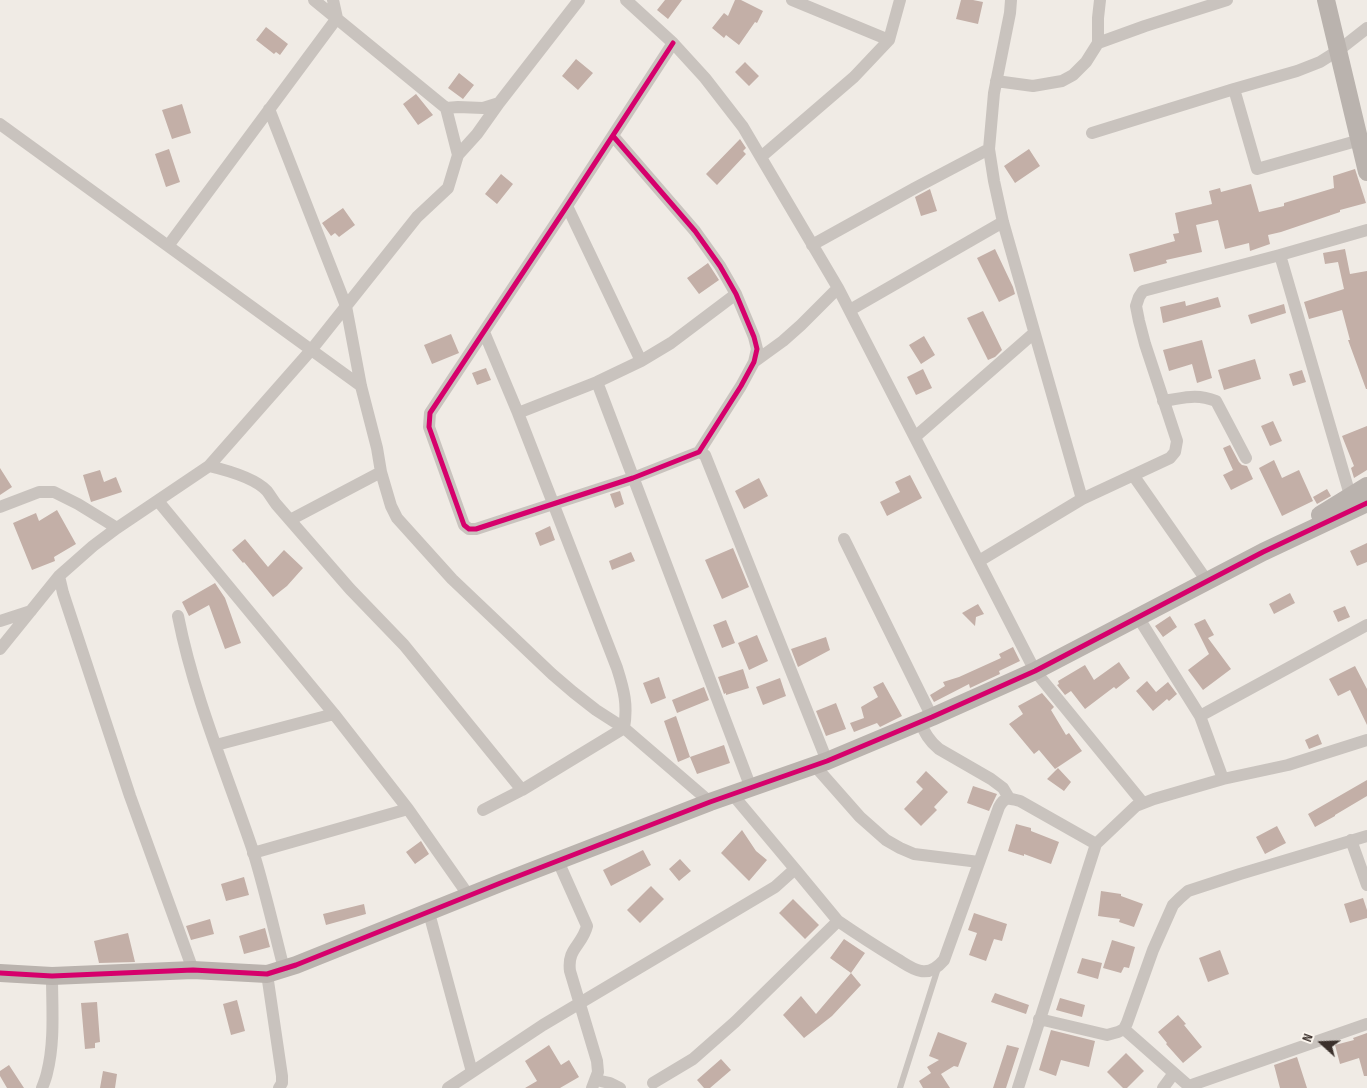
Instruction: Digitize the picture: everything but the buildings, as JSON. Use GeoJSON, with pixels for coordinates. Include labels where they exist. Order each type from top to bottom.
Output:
{"type":"FeatureCollection","features":[{"type":"Feature","properties":{"kind":"street"},"geometry":{"type":"LineString","coordinates":[[314,0],[446,108],[458,155]]}},
{"type":"Feature","properties":{"kind":"street"},"geometry":{"type":"LineString","coordinates":[[168,246],[336,18],[333,0]]}},
{"type":"Feature","properties":{"kind":"street"},"geometry":{"type":"LineString","coordinates":[[0,649],[59,576],[93,546],[209,466],[312,350],[417,217],[448,188],[458,155],[477,134],[580,0]]}},
{"type":"Feature","properties":{"kind":"street"},"geometry":{"type":"LineString","coordinates":[[626,0],[673,43],[705,78],[743,127],[850,310],[1035,671],[1143,803]]}},
{"type":"Feature","properties":{"kind":"street"},"geometry":{"type":"LineString","coordinates":[[792,0],[889,40]]}},
{"type":"Feature","properties":{"kind":"street"},"geometry":{"type":"LineString","coordinates":[[761,157],[854,77],[889,40],[900,0]]}},
{"type":"Feature","properties":{"kind":"street"},"geometry":{"type":"LineString","coordinates":[[1011,0],[1010,14],[996,81],[989,148],[1002,222],[1082,499]]}},
{"type":"Feature","properties":{"kind":"street"},"geometry":{"type":"LineString","coordinates":[[996,81],[1033,86],[1062,81],[1073,75],[1086,62],[1098,43],[1100,0]]}},
{"type":"Feature","properties":{"kind":"street"},"geometry":{"type":"LineString","coordinates":[[1098,43],[1144,26],[1227,0]]}},
{"type":"Feature","properties":{"kind":"street"},"geometry":{"type":"LineString","coordinates":[[1326,0],[1367,172]]}},
{"type":"Feature","properties":{"kind":"street"},"geometry":{"type":"LineString","coordinates":[[1092,133],[1297,71],[1320,62],[1367,28]]}},
{"type":"Feature","properties":{"kind":"street"},"geometry":{"type":"LineString","coordinates":[[613,136],[695,231],[720,266],[736,294],[754,337],[757,349],[754,362],[699,452],[633,478],[476,529],[469,529],[464,525],[429,427],[430,413],[673,43]]}},
{"type":"Feature","properties":{"kind":"street"},"geometry":{"type":"LineString","coordinates":[[1234,89],[1257,169],[1360,140]]}},
{"type":"Feature","properties":{"kind":"street"},"geometry":{"type":"LineString","coordinates":[[446,108],[483,108],[499,103]]}},
{"type":"Feature","properties":{"kind":"street"},"geometry":{"type":"LineString","coordinates":[[269,109],[346,306],[361,386],[377,448],[381,472],[391,506],[397,518],[452,578],[573,692],[624,728],[710,802]]}},
{"type":"Feature","properties":{"kind":"street"},"geometry":{"type":"LineString","coordinates":[[0,124],[361,386]]}},
{"type":"Feature","properties":{"kind":"street"},"geometry":{"type":"LineString","coordinates":[[812,245],[989,148]]}},
{"type":"Feature","properties":{"kind":"street"},"geometry":{"type":"LineString","coordinates":[[567,206],[641,361]]}},
{"type":"Feature","properties":{"kind":"street"},"geometry":{"type":"LineString","coordinates":[[850,310],[1002,222]]}},
{"type":"Feature","properties":{"kind":"street"},"geometry":{"type":"LineString","coordinates":[[979,561],[1082,499],[1170,458],[1174,452],[1177,441],[1144,344],[1136,306],[1143,291],[1280,256],[1367,230]]}},
{"type":"Feature","properties":{"kind":"street"},"geometry":{"type":"LineString","coordinates":[[1280,256],[1350,495]]}},
{"type":"Feature","properties":{"kind":"street"},"geometry":{"type":"LineString","coordinates":[[754,362],[783,341],[838,288]]}},
{"type":"Feature","properties":{"kind":"street"},"geometry":{"type":"LineString","coordinates":[[518,413],[597,382],[641,361],[671,343],[736,294]]}},
{"type":"Feature","properties":{"kind":"street"},"geometry":{"type":"LineString","coordinates":[[484,332],[554,503],[617,668],[624,692],[626,713],[624,728]]}},
{"type":"Feature","properties":{"kind":"street"},"geometry":{"type":"LineString","coordinates":[[915,437],[1034,333]]}},
{"type":"Feature","properties":{"kind":"street"},"geometry":{"type":"LineString","coordinates":[[597,382],[751,788]]}},
{"type":"Feature","properties":{"kind":"street"},"geometry":{"type":"LineString","coordinates":[[1163,401],[1196,396],[1216,401],[1246,458]]}},
{"type":"Feature","properties":{"kind":"street"},"geometry":{"type":"LineString","coordinates":[[699,452],[705,455],[821,764],[860,817],[886,840],[914,854],[979,862]]}},
{"type":"Feature","properties":{"kind":"street"},"geometry":{"type":"LineString","coordinates":[[209,466],[240,476],[266,490],[350,589],[404,645],[522,790]]}},
{"type":"Feature","properties":{"kind":"street"},"geometry":{"type":"LineString","coordinates":[[290,520],[381,472]]}},
{"type":"Feature","properties":{"kind":"street"},"geometry":{"type":"LineString","coordinates":[[1133,475],[1207,581]]}},
{"type":"Feature","properties":{"kind":"street"},"geometry":{"type":"LineString","coordinates":[[1262,552],[1367,486]]}},
{"type":"Feature","properties":{"kind":"street"},"geometry":{"type":"LineString","coordinates":[[0,506],[39,492],[54,492],[117,528]]}},
{"type":"Feature","properties":{"kind":"street"},"geometry":{"type":"LineString","coordinates":[[158,501],[334,714],[408,809],[469,896]]}},
{"type":"Feature","properties":{"kind":"street"},"geometry":{"type":"LineString","coordinates":[[0,973],[52,976],[193,970],[267,974],[284,969],[710,802],[821,764],[926,719],[1035,671],[1262,552],[1367,503]]}},
{"type":"Feature","properties":{"kind":"street"},"geometry":{"type":"LineString","coordinates":[[844,539],[926,719],[928,739],[939,749],[991,779],[1003,788],[1009,798]]}},
{"type":"Feature","properties":{"kind":"street"},"geometry":{"type":"LineString","coordinates":[[59,576],[130,796],[193,970]]}},
{"type":"Feature","properties":{"kind":"street"},"geometry":{"type":"LineString","coordinates":[[0,621],[30,611]]}},
{"type":"Feature","properties":{"kind":"street"},"geometry":{"type":"LineString","coordinates":[[178,616],[183,642],[253,853],[284,969]]}},
{"type":"Feature","properties":{"kind":"street"},"geometry":{"type":"LineString","coordinates":[[1138,617],[1200,716],[1223,779]]}},
{"type":"Feature","properties":{"kind":"street"},"geometry":{"type":"LineString","coordinates":[[1200,716],[1367,625]]}},
{"type":"Feature","properties":{"kind":"street"},"geometry":{"type":"LineString","coordinates":[[216,745],[334,714]]}},
{"type":"Feature","properties":{"kind":"street"},"geometry":{"type":"LineString","coordinates":[[483,810],[522,790],[624,728]]}},
{"type":"Feature","properties":{"kind":"street"},"geometry":{"type":"LineString","coordinates":[[1018,1088],[1096,844],[1136,806],[1143,803],[1223,779],[1288,765],[1367,740]]}},
{"type":"Feature","properties":{"kind":"street"},"geometry":{"type":"LineString","coordinates":[[732,795],[838,921],[880,949],[921,971],[930,971],[938,967],[944,960],[1003,800],[1009,798],[1020,801],[1096,844]]}},
{"type":"Feature","properties":{"kind":"street"},"geometry":{"type":"LineString","coordinates":[[253,853],[408,809]]}},
{"type":"Feature","properties":{"kind":"street"},"geometry":{"type":"LineString","coordinates":[[1039,1019],[1106,1035],[1124,1029],[1128,1023],[1153,950],[1173,905],[1188,891],[1367,836]]}},
{"type":"Feature","properties":{"kind":"street"},"geometry":{"type":"LineString","coordinates":[[1351,840],[1367,885]]}},
{"type":"Feature","properties":{"kind":"street"},"geometry":{"type":"LineString","coordinates":[[558,861],[587,926],[585,935],[571,953],[568,961],[597,1061],[598,1072],[594,1084],[610,1083],[620,1088]]}},
{"type":"Feature","properties":{"kind":"street"},"geometry":{"type":"LineString","coordinates":[[448,1088],[543,1026],[747,905],[775,887],[795,869]]}},
{"type":"Feature","properties":{"kind":"street"},"geometry":{"type":"LineString","coordinates":[[429,913],[472,1072]]}},
{"type":"Feature","properties":{"kind":"street"},"geometry":{"type":"LineString","coordinates":[[654,1083],[693,1060],[773,986],[838,921]]}},
{"type":"Feature","properties":{"kind":"street"},"geometry":{"type":"LineString","coordinates":[[267,974],[282,1076],[282,1083],[279,1088]]}},
{"type":"Feature","properties":{"kind":"street"},"geometry":{"type":"LineString","coordinates":[[42,1088],[47,1074],[52,1037],[52,976]]}},
{"type":"Feature","properties":{"kind":"street"},"geometry":{"type":"LineString","coordinates":[[1124,1029],[1190,1087],[1367,1024]]}},
{"type":"Feature","properties":{"kind":"street"},"geometry":{"type":"LineString","coordinates":[[1163,1088],[1174,1073]]}},
{"type":"Feature","properties":{"kind":"lane"},"geometry":{"type":"LineString","coordinates":[[900,1088],[938,967]]}},
{"type":"Feature","properties":{"kind":"cycle path"},"geometry":{"type":"LineString","coordinates":[[613,136],[695,231],[720,266],[736,294],[754,337],[757,349],[754,362],[699,452],[633,478],[476,529],[469,529],[464,525],[429,427],[430,413],[673,43]]}},
{"type":"Feature","properties":{"kind":"cycle path"},"geometry":{"type":"LineString","coordinates":[[0,973],[52,976],[193,970],[267,974],[296,965],[710,802],[827,761],[932,717],[1035,671],[1263,552],[1367,503]]}}]}
